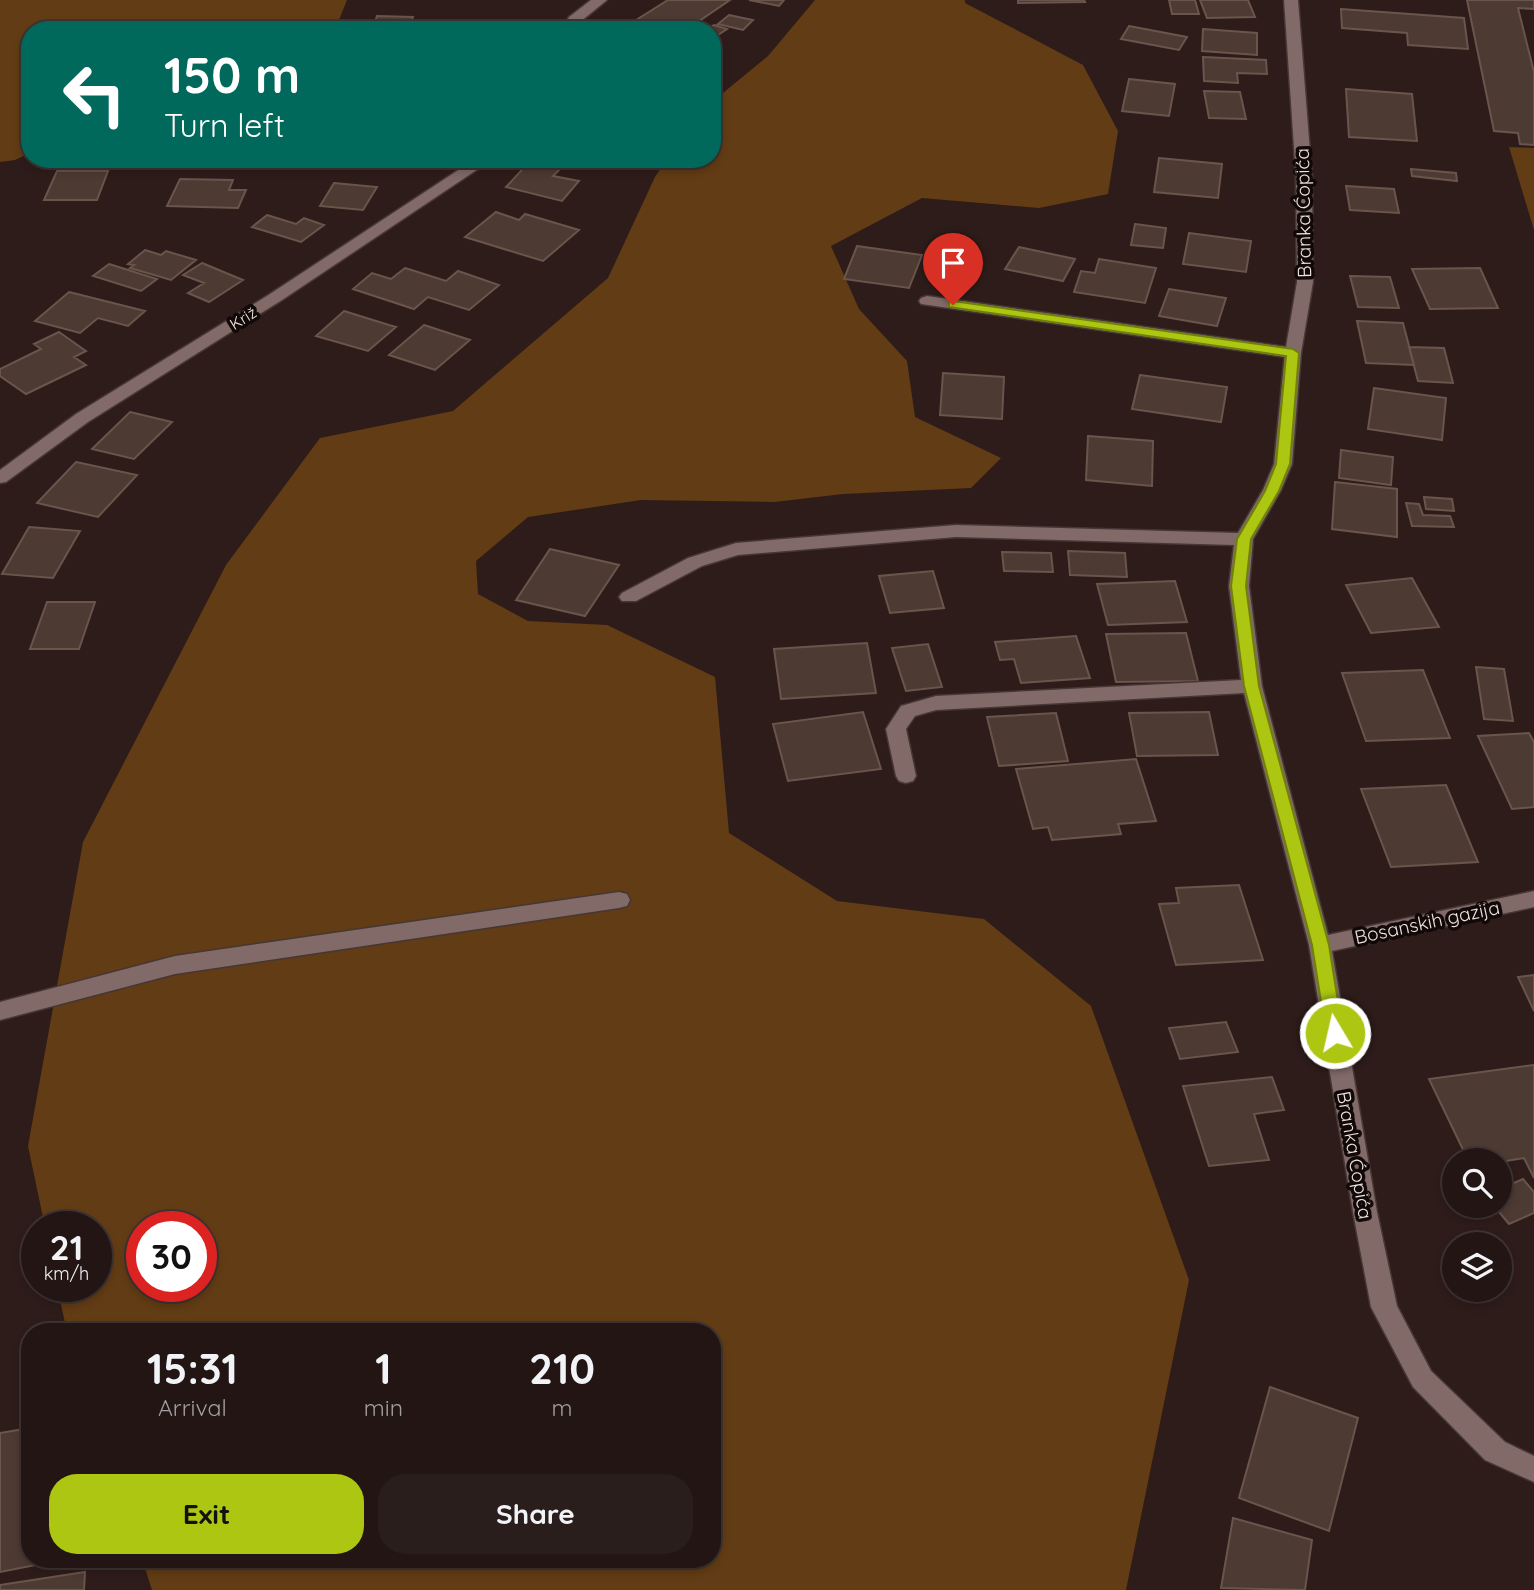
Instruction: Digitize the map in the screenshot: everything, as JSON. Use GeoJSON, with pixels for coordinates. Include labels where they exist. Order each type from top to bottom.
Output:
{"type":"FeatureCollection","features":[{"type":"Feature","properties":{"kind":"street"},"geometry":{"type":"LineString","coordinates":[[574,21],[600,0]]}},
{"type":"Feature","properties":{"kind":"street","name":"Branka Ćopića"},"geometry":{"type":"LineString","coordinates":[[1291,0],[1304,177],[1305,282],[1293,353],[1283,464],[1272,491],[1244,539],[1239,586],[1252,686],[1320,945],[1362,1199],[1384,1307],[1422,1379],[1495,1451],[1534,1469]]}},
{"type":"Feature","properties":{"kind":"street","name":"Križ"},"geometry":{"type":"LineString","coordinates":[[0,478],[82,418],[276,298],[472,168]]}},
{"type":"Feature","properties":{"kind":"street"},"geometry":{"type":"LineString","coordinates":[[927,301],[1293,353]]}},
{"type":"Feature","properties":{"kind":"street"},"geometry":{"type":"LineString","coordinates":[[629,597],[695,562],[736,549],[956,531],[1244,539]]}},
{"type":"Feature","properties":{"kind":"street"},"geometry":{"type":"LineString","coordinates":[[906,776],[896,729],[908,711],[936,703],[1252,686]]}},
{"type":"Feature","properties":{"kind":"street","name":"Bosanskih gazija"},"geometry":{"type":"LineString","coordinates":[[1320,945],[1534,899]]}},
{"type":"Feature","properties":{"kind":"street"},"geometry":{"type":"LineString","coordinates":[[0,1011],[175,965],[619,900]]}},
{"type":"Feature","properties":{"kind":"shaded area"},"geometry":{"type":"Polygon","coordinates":[[[0,0],[347,0],[339,21],[21,21],[21,157],[0,162],[0,0]]]}},
{"type":"Feature","properties":{"kind":"shaded area"},"geometry":{"type":"Polygon","coordinates":[[[815,0],[965,0],[965,3],[1083,65],[1118,131],[1108,194],[1039,208],[922,198],[831,246],[859,309],[907,361],[915,417],[1001,458],[971,488],[843,494],[774,502],[641,500],[528,517],[476,561],[478,594],[528,621],[607,625],[715,677],[729,833],[837,901],[984,919],[1091,1006],[1189,1280],[1126,1590],[152,1590],[145,1568],[721,1568],[721,1323],[65,1323],[60,1302],[112,1302],[112,1211],[42,1211],[28,1146],[83,842],[226,565],[320,438],[453,411],[608,278],[661,168],[721,168],[721,95],[768,56],[815,0]]]}},
{"type":"Feature","properties":{"kind":"shaded area"},"geometry":{"type":"Polygon","coordinates":[[[1509,147],[1534,148],[1534,230],[1509,147]]]}},
{"type":"Feature","properties":{"kind":"building"},"geometry":{"type":"Polygon","coordinates":[[[668,0],[730,0],[699,21],[635,21],[668,0]]]}},
{"type":"Feature","properties":{"kind":"building"},"geometry":{"type":"Polygon","coordinates":[[[749,0],[784,0],[779,6],[749,0]]]}},
{"type":"Feature","properties":{"kind":"building"},"geometry":{"type":"Polygon","coordinates":[[[1018,0],[1084,0],[1085,2],[1018,3],[1018,0]]]}},
{"type":"Feature","properties":{"kind":"building"},"geometry":{"type":"Polygon","coordinates":[[[1169,0],[1195,0],[1199,14],[1172,14],[1169,0]]]}},
{"type":"Feature","properties":{"kind":"building"},"geometry":{"type":"Polygon","coordinates":[[[1200,0],[1248,0],[1255,17],[1207,18],[1200,0]]]}},
{"type":"Feature","properties":{"kind":"building"},"geometry":{"type":"Polygon","coordinates":[[[1467,0],[1534,0],[1534,9],[1518,8],[1534,72],[1534,145],[1520,144],[1518,133],[1494,131],[1467,0]]]}},
{"type":"Feature","properties":{"kind":"building"},"geometry":{"type":"Polygon","coordinates":[[[1341,9],[1464,18],[1468,49],[1408,45],[1407,33],[1342,28],[1341,9]]]}},
{"type":"Feature","properties":{"kind":"building"},"geometry":{"type":"Polygon","coordinates":[[[729,15],[753,20],[743,30],[721,25],[729,15]]]}},
{"type":"Feature","properties":{"kind":"building"},"geometry":{"type":"Polygon","coordinates":[[[377,16],[413,17],[411,21],[375,21],[377,16]]]}},
{"type":"Feature","properties":{"kind":"building"},"geometry":{"type":"Polygon","coordinates":[[[1129,26],[1187,37],[1179,50],[1121,39],[1129,26]]]}},
{"type":"Feature","properties":{"kind":"building"},"geometry":{"type":"Polygon","coordinates":[[[1203,29],[1257,33],[1257,55],[1202,51],[1203,29]]]}},
{"type":"Feature","properties":{"kind":"building"},"geometry":{"type":"Polygon","coordinates":[[[1203,57],[1266,60],[1267,74],[1237,73],[1238,83],[1204,81],[1203,57]]]}},
{"type":"Feature","properties":{"kind":"building"},"geometry":{"type":"Polygon","coordinates":[[[1129,79],[1175,84],[1169,116],[1122,111],[1129,79]]]}},
{"type":"Feature","properties":{"kind":"building"},"geometry":{"type":"Polygon","coordinates":[[[1346,89],[1412,94],[1417,141],[1349,137],[1346,89]]]}},
{"type":"Feature","properties":{"kind":"building"},"geometry":{"type":"Polygon","coordinates":[[[1204,91],[1240,92],[1246,119],[1209,118],[1204,91]]]}},
{"type":"Feature","properties":{"kind":"building"},"geometry":{"type":"Polygon","coordinates":[[[1159,158],[1222,164],[1218,198],[1154,192],[1159,158]]]}},
{"type":"Feature","properties":{"kind":"building"},"geometry":{"type":"Polygon","coordinates":[[[524,168],[561,168],[553,176],[579,181],[562,201],[506,187],[524,168]]]}},
{"type":"Feature","properties":{"kind":"building"},"geometry":{"type":"Polygon","coordinates":[[[1411,169],[1456,173],[1457,181],[1412,176],[1411,169]]]}},
{"type":"Feature","properties":{"kind":"building"},"geometry":{"type":"Polygon","coordinates":[[[57,171],[108,171],[97,200],[44,200],[57,171]]]}},
{"type":"Feature","properties":{"kind":"building"},"geometry":{"type":"Polygon","coordinates":[[[180,179],[233,180],[229,190],[246,190],[238,208],[167,206],[180,179]]]}},
{"type":"Feature","properties":{"kind":"building"},"geometry":{"type":"Polygon","coordinates":[[[334,183],[377,187],[363,210],[320,206],[334,183]]]}},
{"type":"Feature","properties":{"kind":"building"},"geometry":{"type":"Polygon","coordinates":[[[1346,186],[1394,189],[1399,213],[1350,210],[1346,186]]]}},
{"type":"Feature","properties":{"kind":"building"},"geometry":{"type":"Polygon","coordinates":[[[496,212],[519,220],[525,214],[579,230],[543,261],[465,237],[496,212]]]}},
{"type":"Feature","properties":{"kind":"building"},"geometry":{"type":"Polygon","coordinates":[[[267,215],[296,224],[304,218],[324,225],[301,242],[252,227],[267,215]]]}},
{"type":"Feature","properties":{"kind":"building"},"geometry":{"type":"Polygon","coordinates":[[[1135,224],[1166,228],[1163,248],[1131,245],[1135,224]]]}},
{"type":"Feature","properties":{"kind":"building"},"geometry":{"type":"Polygon","coordinates":[[[1189,233],[1251,241],[1246,272],[1183,264],[1189,233]]]}},
{"type":"Feature","properties":{"kind":"building"},"geometry":{"type":"Polygon","coordinates":[[[857,246],[922,255],[909,288],[844,279],[857,246]]]}},
{"type":"Feature","properties":{"kind":"building"},"geometry":{"type":"Polygon","coordinates":[[[1019,247],[1075,259],[1063,281],[1005,269],[1019,247]]]}},
{"type":"Feature","properties":{"kind":"building"},"geometry":{"type":"Polygon","coordinates":[[[145,250],[161,255],[166,251],[196,260],[171,280],[130,268],[134,265],[128,264],[145,250]]]}},
{"type":"Feature","properties":{"kind":"building"},"geometry":{"type":"Polygon","coordinates":[[[1099,259],[1156,268],[1145,303],[1074,292],[1081,271],[1095,273],[1099,259]]]}},
{"type":"Feature","properties":{"kind":"building"},"geometry":{"type":"Polygon","coordinates":[[[202,263],[243,280],[209,302],[188,293],[204,283],[183,275],[202,263]]]}},
{"type":"Feature","properties":{"kind":"building"},"geometry":{"type":"Polygon","coordinates":[[[109,264],[157,279],[141,291],[93,276],[109,264]]]}},
{"type":"Feature","properties":{"kind":"building"},"geometry":{"type":"Polygon","coordinates":[[[405,268],[446,281],[458,271],[499,285],[469,310],[428,297],[414,309],[353,289],[372,273],[391,279],[405,268]]]}},
{"type":"Feature","properties":{"kind":"building"},"geometry":{"type":"Polygon","coordinates":[[[1480,268],[1498,308],[1430,309],[1412,269],[1480,268]]]}},
{"type":"Feature","properties":{"kind":"building"},"geometry":{"type":"Polygon","coordinates":[[[1350,276],[1390,277],[1399,308],[1358,307],[1350,276]]]}},
{"type":"Feature","properties":{"kind":"building"},"geometry":{"type":"Polygon","coordinates":[[[1169,289],[1226,298],[1217,326],[1159,316],[1169,289]]]}},
{"type":"Feature","properties":{"kind":"building"},"geometry":{"type":"Polygon","coordinates":[[[69,292],[145,311],[128,326],[98,318],[80,333],[35,321],[69,292]]]}},
{"type":"Feature","properties":{"kind":"building"},"geometry":{"type":"Polygon","coordinates":[[[344,311],[396,327],[368,351],[316,336],[344,311]]]}},
{"type":"Feature","properties":{"kind":"building"},"geometry":{"type":"Polygon","coordinates":[[[1357,321],[1403,323],[1414,365],[1366,363],[1357,321]]]}},
{"type":"Feature","properties":{"kind":"building"},"geometry":{"type":"Polygon","coordinates":[[[424,325],[470,340],[435,370],[389,355],[424,325]]]}},
{"type":"Feature","properties":{"kind":"building"},"geometry":{"type":"Polygon","coordinates":[[[59,332],[86,351],[74,357],[86,365],[26,394],[0,376],[0,369],[41,349],[34,344],[59,332]]]}},
{"type":"Feature","properties":{"kind":"building"},"geometry":{"type":"Polygon","coordinates":[[[1409,347],[1444,348],[1453,383],[1418,381],[1409,347]]]}},
{"type":"Feature","properties":{"kind":"building"},"geometry":{"type":"Polygon","coordinates":[[[943,373],[1004,377],[1002,419],[940,415],[943,373]]]}},
{"type":"Feature","properties":{"kind":"building"},"geometry":{"type":"Polygon","coordinates":[[[1140,375],[1227,387],[1221,422],[1132,409],[1140,375]]]}},
{"type":"Feature","properties":{"kind":"building"},"geometry":{"type":"Polygon","coordinates":[[[1374,388],[1446,398],[1442,440],[1368,429],[1374,388]]]}},
{"type":"Feature","properties":{"kind":"building"},"geometry":{"type":"Polygon","coordinates":[[[130,412],[172,422],[134,459],[92,449],[130,412]]]}},
{"type":"Feature","properties":{"kind":"building"},"geometry":{"type":"Polygon","coordinates":[[[1088,436],[1153,441],[1152,486],[1086,480],[1088,436]]]}},
{"type":"Feature","properties":{"kind":"building"},"geometry":{"type":"Polygon","coordinates":[[[1341,450],[1393,457],[1391,485],[1339,478],[1341,450]]]}},
{"type":"Feature","properties":{"kind":"building"},"geometry":{"type":"Polygon","coordinates":[[[76,462],[137,475],[98,517],[37,503],[76,462]]]}},
{"type":"Feature","properties":{"kind":"building"},"geometry":{"type":"Polygon","coordinates":[[[1335,482],[1397,489],[1397,537],[1332,529],[1335,482]]]}},
{"type":"Feature","properties":{"kind":"building"},"geometry":{"type":"Polygon","coordinates":[[[1424,497],[1452,499],[1454,511],[1426,509],[1424,497]]]}},
{"type":"Feature","properties":{"kind":"building"},"geometry":{"type":"Polygon","coordinates":[[[1406,503],[1419,504],[1423,515],[1450,516],[1454,527],[1412,526],[1406,503]]]}},
{"type":"Feature","properties":{"kind":"building"},"geometry":{"type":"Polygon","coordinates":[[[29,527],[80,531],[53,578],[2,574],[29,527]]]}},
{"type":"Feature","properties":{"kind":"building"},"geometry":{"type":"Polygon","coordinates":[[[550,549],[619,565],[585,616],[516,600],[550,549]]]}},
{"type":"Feature","properties":{"kind":"building"},"geometry":{"type":"Polygon","coordinates":[[[1068,551],[1125,553],[1127,577],[1070,575],[1068,551]]]}},
{"type":"Feature","properties":{"kind":"building"},"geometry":{"type":"Polygon","coordinates":[[[1002,552],[1051,553],[1053,572],[1004,571],[1002,552]]]}},
{"type":"Feature","properties":{"kind":"building"},"geometry":{"type":"Polygon","coordinates":[[[933,571],[944,608],[890,613],[879,576],[933,571]]]}},
{"type":"Feature","properties":{"kind":"building"},"geometry":{"type":"Polygon","coordinates":[[[1412,578],[1439,627],[1371,633],[1346,585],[1412,578]]]}},
{"type":"Feature","properties":{"kind":"building"},"geometry":{"type":"Polygon","coordinates":[[[1175,581],[1187,622],[1108,625],[1097,584],[1175,581]]]}},
{"type":"Feature","properties":{"kind":"building"},"geometry":{"type":"Polygon","coordinates":[[[47,602],[95,602],[79,649],[30,649],[47,602]]]}},
{"type":"Feature","properties":{"kind":"building"},"geometry":{"type":"Polygon","coordinates":[[[1186,633],[1198,681],[1116,682],[1106,634],[1186,633]]]}},
{"type":"Feature","properties":{"kind":"building"},"geometry":{"type":"Polygon","coordinates":[[[1076,636],[1090,678],[1021,683],[1014,659],[1000,660],[995,642],[1076,636]]]}},
{"type":"Feature","properties":{"kind":"building"},"geometry":{"type":"Polygon","coordinates":[[[867,643],[876,693],[781,699],[774,649],[867,643]]]}},
{"type":"Feature","properties":{"kind":"building"},"geometry":{"type":"Polygon","coordinates":[[[928,644],[942,687],[906,691],[892,648],[928,644]]]}},
{"type":"Feature","properties":{"kind":"building"},"geometry":{"type":"Polygon","coordinates":[[[1476,667],[1504,669],[1513,721],[1484,719],[1476,667]]]}},
{"type":"Feature","properties":{"kind":"building"},"geometry":{"type":"Polygon","coordinates":[[[1423,670],[1450,738],[1366,741],[1342,673],[1423,670]]]}},
{"type":"Feature","properties":{"kind":"building"},"geometry":{"type":"Polygon","coordinates":[[[863,712],[881,769],[788,781],[773,724],[863,712]]]}},
{"type":"Feature","properties":{"kind":"building"},"geometry":{"type":"Polygon","coordinates":[[[1209,712],[1218,755],[1137,756],[1129,713],[1209,712]]]}},
{"type":"Feature","properties":{"kind":"building"},"geometry":{"type":"Polygon","coordinates":[[[1056,713],[1068,761],[999,766],[987,717],[1056,713]]]}},
{"type":"Feature","properties":{"kind":"building"},"geometry":{"type":"Polygon","coordinates":[[[1529,733],[1534,742],[1534,807],[1512,809],[1478,736],[1529,733]]]}},
{"type":"Feature","properties":{"kind":"building"},"geometry":{"type":"Polygon","coordinates":[[[1136,759],[1156,821],[1118,824],[1121,834],[1052,840],[1048,827],[1033,829],[1016,769],[1136,759]]]}},
{"type":"Feature","properties":{"kind":"building"},"geometry":{"type":"Polygon","coordinates":[[[1446,785],[1478,862],[1391,867],[1361,789],[1446,785]]]}},
{"type":"Feature","properties":{"kind":"building"},"geometry":{"type":"Polygon","coordinates":[[[1239,885],[1263,960],[1176,965],[1159,904],[1179,903],[1176,888],[1239,885]]]}},
{"type":"Feature","properties":{"kind":"building"},"geometry":{"type":"Polygon","coordinates":[[[1534,975],[1534,1011],[1518,977],[1534,975]]]}},
{"type":"Feature","properties":{"kind":"building"},"geometry":{"type":"Polygon","coordinates":[[[1226,1022],[1238,1052],[1180,1059],[1169,1028],[1226,1022]]]}},
{"type":"Feature","properties":{"kind":"building"},"geometry":{"type":"Polygon","coordinates":[[[1534,1065],[1534,1178],[1524,1158],[1512,1160],[1512,1148],[1462,1148],[1429,1079],[1534,1065]]]}},
{"type":"Feature","properties":{"kind":"building"},"geometry":{"type":"Polygon","coordinates":[[[1272,1077],[1284,1110],[1254,1114],[1269,1160],[1209,1166],[1183,1086],[1272,1077]]]}},
{"type":"Feature","properties":{"kind":"building"},"geometry":{"type":"Polygon","coordinates":[[[1523,1179],[1534,1192],[1534,1213],[1509,1224],[1504,1218],[1512,1218],[1512,1184],[1523,1179]]]}},
{"type":"Feature","properties":{"kind":"building"},"geometry":{"type":"Polygon","coordinates":[[[1270,1387],[1358,1418],[1329,1531],[1239,1498],[1270,1387]]]}},
{"type":"Feature","properties":{"kind":"building"},"geometry":{"type":"Polygon","coordinates":[[[21,1430],[21,1568],[0,1572],[0,1433],[21,1430]]]}},
{"type":"Feature","properties":{"kind":"building"},"geometry":{"type":"Polygon","coordinates":[[[1233,1518],[1312,1540],[1305,1590],[1221,1588],[1233,1518]]]}},
{"type":"Feature","properties":{"kind":"building"},"geometry":{"type":"Polygon","coordinates":[[[85,1572],[84,1590],[0,1590],[0,1585],[85,1572]]]}},
{"type":"Feature","properties":{"kind":"route"},"geometry":{"type":"LineString","coordinates":[[953,305],[1293,353],[1283,464],[1272,491],[1244,539],[1239,586],[1252,686],[1320,945],[1335,1033]]}}]}
